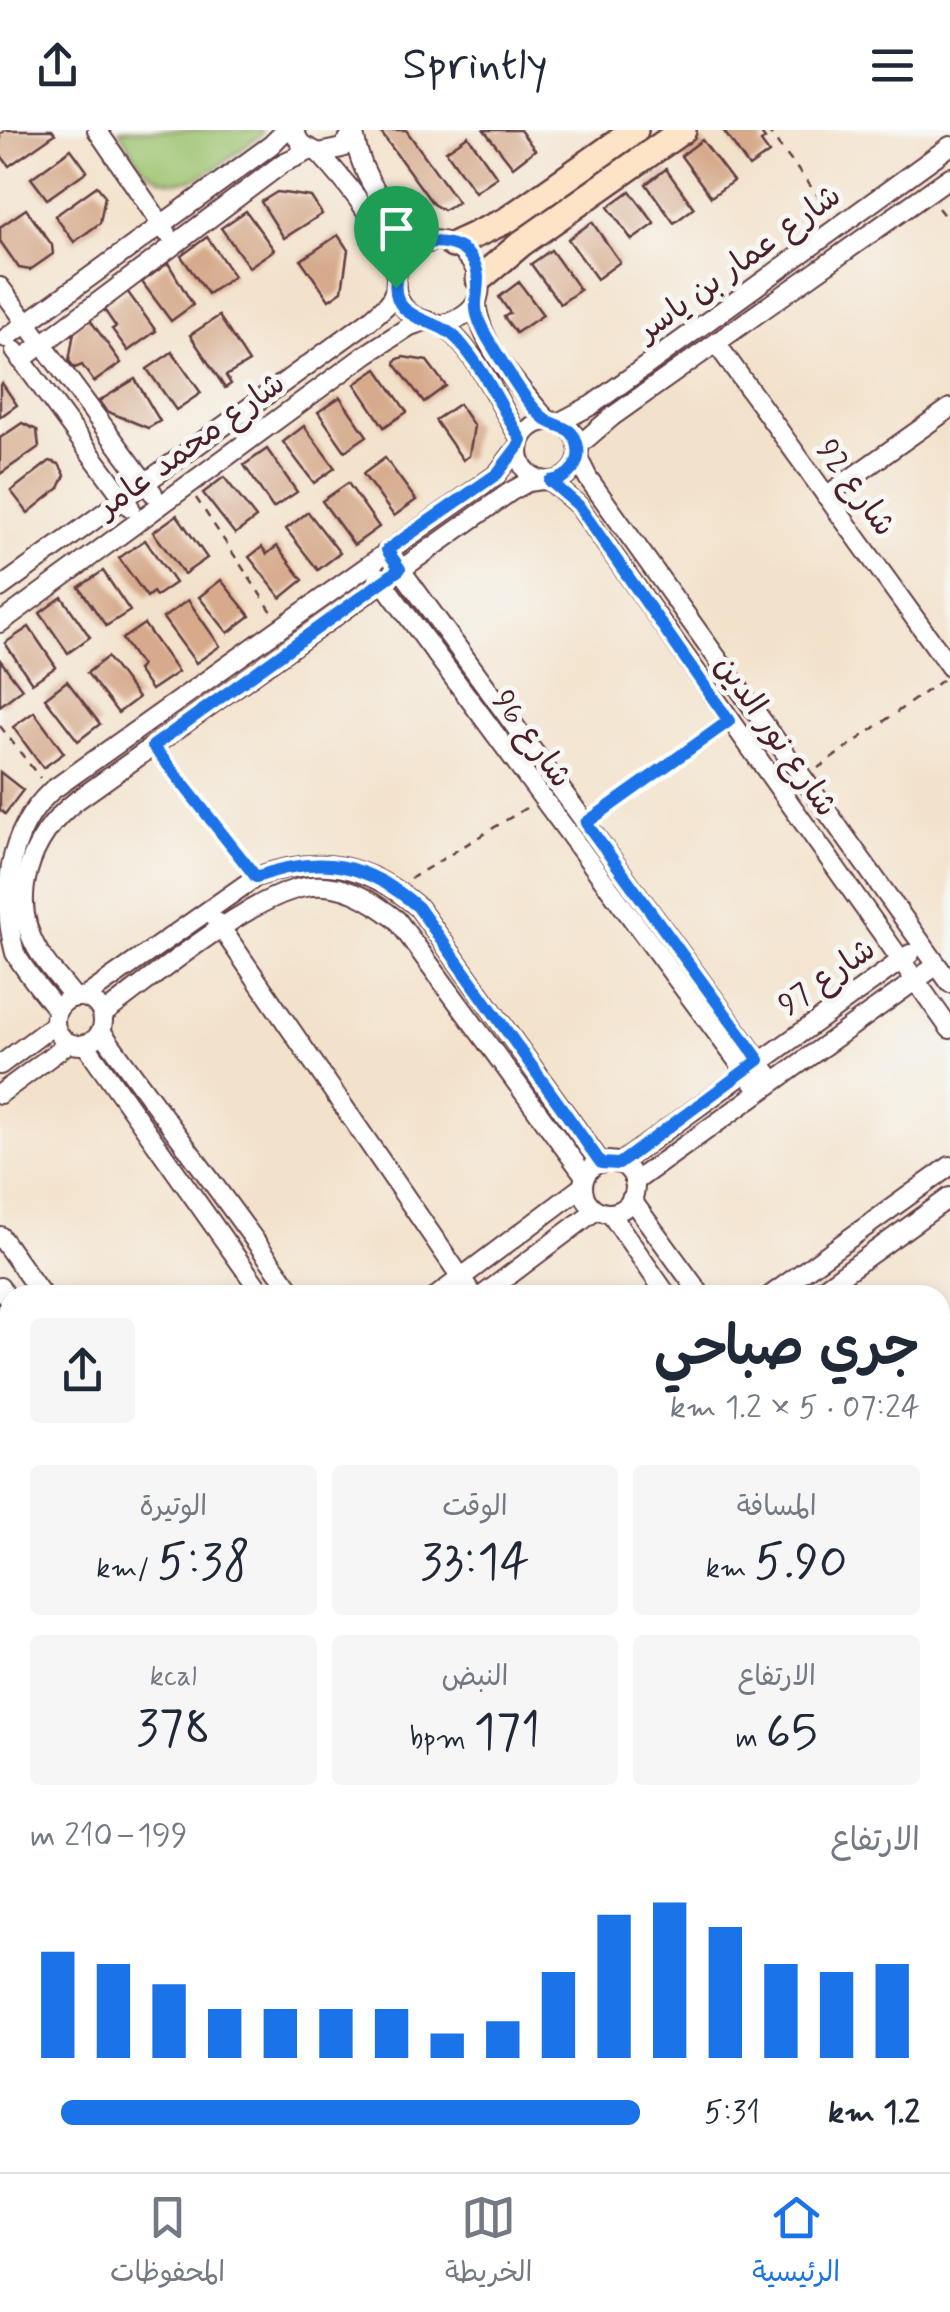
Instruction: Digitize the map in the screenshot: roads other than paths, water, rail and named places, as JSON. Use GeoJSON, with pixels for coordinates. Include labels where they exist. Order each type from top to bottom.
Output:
{"type":"FeatureCollection","features":[{"type":"Feature","properties":{"kind":"street"},"geometry":{"type":"LineString","coordinates":[[97,130],[176,246]]}},
{"type":"Feature","properties":{"kind":"street"},"geometry":{"type":"LineString","coordinates":[[141,521],[3,334],[26,324],[290,130],[342,179],[380,234],[391,254],[404,309],[465,348],[520,442],[523,466],[546,481]]}},
{"type":"Feature","properties":{"kind":"street"},"geometry":{"type":"LineString","coordinates":[[396,282],[408,254],[507,220],[634,130]]}},
{"type":"Feature","properties":{"kind":"street"},"geometry":{"type":"LineString","coordinates":[[431,324],[461,318],[478,290],[522,243],[683,130]]}},
{"type":"Feature","properties":{"kind":"street"},"geometry":{"type":"LineString","coordinates":[[21,360],[283,162],[342,148],[355,132]]}},
{"type":"Feature","properties":{"kind":"street"},"geometry":{"type":"LineString","coordinates":[[288,1285],[101,1023],[96,1004],[79,997],[40,953],[24,898],[37,843],[60,813],[519,487],[569,473],[578,452],[572,432],[553,422],[519,388],[480,326],[471,258],[402,224],[381,198],[357,149],[355,132]]}},
{"type":"Feature","properties":{"kind":"street","name":"شارع عمار بن ياسر"},"geometry":{"type":"LineString","coordinates":[[553,422],[592,405],[950,146]]}},
{"type":"Feature","properties":{"kind":"street","name":"شارع عمار بن ياسر"},"geometry":{"type":"LineString","coordinates":[[578,452],[613,416],[950,177]]}},
{"type":"Feature","properties":{"kind":"street","name":"شارع محمد عامر"},"geometry":{"type":"LineString","coordinates":[[0,588],[370,320],[389,303],[396,282]]}},
{"type":"Feature","properties":{"kind":"street"},"geometry":{"type":"LineString","coordinates":[[0,287],[162,506]]}},
{"type":"Feature","properties":{"kind":"street","name":"شارع محمد عامر"},"geometry":{"type":"LineString","coordinates":[[0,623],[368,353],[410,326],[431,324]]}},
{"type":"Feature","properties":{"kind":"street","name":"شارع 92"},"geometry":{"type":"LineString","coordinates":[[716,342],[947,659]]}},
{"type":"Feature","properties":{"kind":"street"},"geometry":{"type":"LineString","coordinates":[[826,496],[950,408]]}},
{"type":"Feature","properties":{"kind":"street"},"geometry":{"type":"LineString","coordinates":[[256,1285],[77,1044],[62,1038],[56,1017],[14,952],[0,904],[6,853],[24,819],[50,792],[497,474],[530,428],[553,422]]}},
{"type":"Feature","properties":{"kind":"street","name":"شارع نور الدين"},"geometry":{"type":"LineString","coordinates":[[578,452],[588,478],[950,983]]}},
{"type":"Feature","properties":{"kind":"street","name":"شارع نور الدين"},"geometry":{"type":"LineString","coordinates":[[546,481],[578,505],[950,1029]]}},
{"type":"Feature","properties":{"kind":"street","name":"شارع 96"},"geometry":{"type":"LineString","coordinates":[[387,550],[586,823],[766,1085]]}},
{"type":"Feature","properties":{"kind":"street","name":"شارع 96"},"geometry":{"type":"LineString","coordinates":[[368,563],[540,799],[752,1066]]}},
{"type":"Feature","properties":{"kind":"street"},"geometry":{"type":"LineString","coordinates":[[0,1065],[56,1017],[64,1002],[79,997],[256,877],[284,867],[327,864],[370,874],[396,888],[418,907],[610,1163],[628,1171],[632,1191],[693,1285]]}},
{"type":"Feature","properties":{"kind":"street"},"geometry":{"type":"LineString","coordinates":[[0,1094],[77,1044],[222,929],[274,896],[306,887],[340,888],[371,899],[397,920],[584,1181],[586,1200],[603,1211],[659,1285]]}},
{"type":"Feature","properties":{"kind":"street"},"geometry":{"type":"LineString","coordinates":[[208,909],[466,1285]]}},
{"type":"Feature","properties":{"kind":"street","name":"شارع 97"},"geometry":{"type":"LineString","coordinates":[[610,1163],[923,945]]}},
{"type":"Feature","properties":{"kind":"street","name":"شارع 97"},"geometry":{"type":"LineString","coordinates":[[632,1191],[766,1085],[937,965]]}},
{"type":"Feature","properties":{"kind":"street"},"geometry":{"type":"LineString","coordinates":[[452,1285],[610,1163]]}},
{"type":"Feature","properties":{"kind":"street"},"geometry":{"type":"LineString","coordinates":[[785,1285],[950,1166]]}},
{"type":"Feature","properties":{"kind":"street"},"geometry":{"type":"LineString","coordinates":[[497,1285],[603,1211],[622,1209],[632,1191]]}},
{"type":"Feature","properties":{"kind":"street"},"geometry":{"type":"LineString","coordinates":[[828,1285],[950,1198]]}},
{"type":"Feature","properties":{"kind":"street"},"geometry":{"type":"LineString","coordinates":[[0,1236],[35,1285]]}}]}
